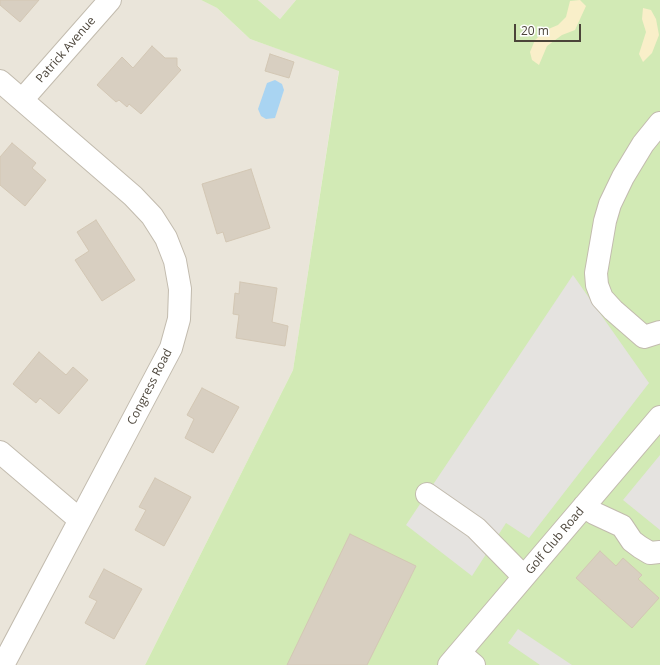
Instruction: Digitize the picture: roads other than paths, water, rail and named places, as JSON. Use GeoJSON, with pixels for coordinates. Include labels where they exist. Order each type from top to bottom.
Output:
{"type":"FeatureCollection","features":[{"type":"Feature","properties":{"kind":"street","name":"Patrick Avenue"},"geometry":{"type":"LineString","coordinates":[[22,100],[110,0]]}},
{"type":"Feature","properties":{"kind":"street","name":"Congress Road"},"geometry":{"type":"LineString","coordinates":[[0,81],[133,196],[152,216],[171,249],[180,288],[179,319],[171,348],[3,665]]}},
{"type":"Feature","properties":{"kind":"street"},"geometry":{"type":"LineString","coordinates":[[652,335],[613,310],[602,298],[597,285],[596,273],[605,221],[610,204],[623,177],[643,144],[660,123]]}},
{"type":"Feature","properties":{"kind":"street","name":"Golf Club Road"},"geometry":{"type":"LineString","coordinates":[[461,661],[524,577],[660,417]]}},
{"type":"Feature","properties":{"kind":"street"},"geometry":{"type":"LineString","coordinates":[[0,452],[80,520]]}},
{"type":"Feature","properties":{"kind":"street"},"geometry":{"type":"LineString","coordinates":[[427,494],[476,528],[524,577]]}},
{"type":"Feature","properties":{"kind":"street"},"geometry":{"type":"LineString","coordinates":[[584,506],[594,513],[622,526],[632,541],[640,547],[650,553],[660,552]]}},
{"type":"Feature","properties":{"kind":"water"},"geometry":{"type":"Polygon","coordinates":[[[275,80],[282,84],[284,90],[275,118],[266,119],[261,116],[258,109],[267,83],[275,80]]]}}]}
